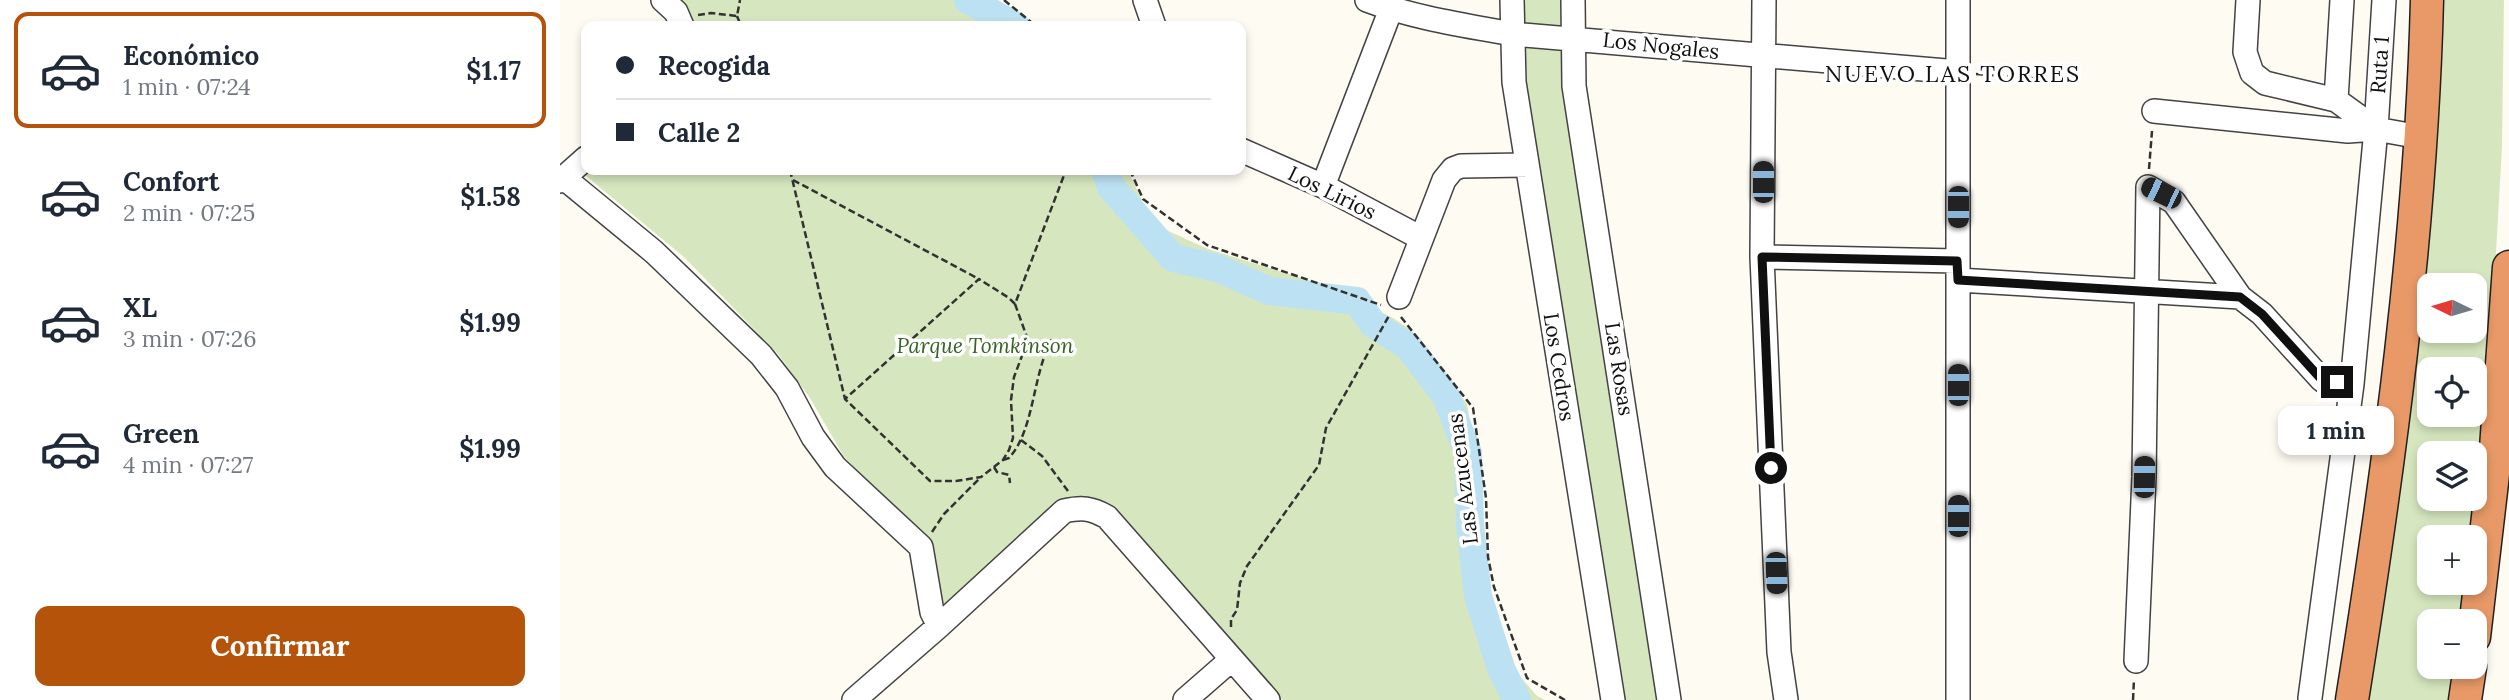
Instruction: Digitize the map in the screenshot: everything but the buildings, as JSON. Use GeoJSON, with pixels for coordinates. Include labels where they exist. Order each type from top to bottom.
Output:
{"type":"FeatureCollection","features":[{"type":"Feature","properties":{"kind":"highway"},"geometry":{"type":"LineString","coordinates":[[2352,700],[2381,519],[2396,398],[2420,137],[2427,0]]}},
{"type":"Feature","properties":{"kind":"highway"},"geometry":{"type":"LineString","coordinates":[[2477,609],[2496,448],[2509,267]]}},
{"type":"Feature","properties":{"kind":"highway"},"geometry":{"type":"LineString","coordinates":[[2465,700],[2468,679]]}},
{"type":"Feature","properties":{"kind":"street"},"geometry":{"type":"LineString","coordinates":[[663,0],[676,12],[680,21]]}},
{"type":"Feature","properties":{"kind":"street"},"geometry":{"type":"LineString","coordinates":[[1144,0],[1152,21]]}},
{"type":"Feature","properties":{"kind":"street","name":"Los Nogales"},"geometry":{"type":"LineString","coordinates":[[1367,0],[1441,22],[1512,33],[1958,72]]}},
{"type":"Feature","properties":{"kind":"street","name":"Los Cedros"},"geometry":{"type":"LineString","coordinates":[[1512,0],[1514,82],[1613,700]]}},
{"type":"Feature","properties":{"kind":"street","name":"Las Rosas"},"geometry":{"type":"LineString","coordinates":[[1573,0],[1574,86],[1669,700]]}},
{"type":"Feature","properties":{"kind":"street"},"geometry":{"type":"LineString","coordinates":[[1764,0],[1762,257],[1779,652],[1786,700]]}},
{"type":"Feature","properties":{"kind":"street"},"geometry":{"type":"LineString","coordinates":[[1958,0],[1958,700]]}},
{"type":"Feature","properties":{"kind":"street"},"geometry":{"type":"LineString","coordinates":[[2248,0],[2245,52],[2252,73],[2265,83],[2336,100],[2376,129]]}},
{"type":"Feature","properties":{"kind":"street"},"geometry":{"type":"LineString","coordinates":[[2336,100],[2342,0]]}},
{"type":"Feature","properties":{"kind":"street","name":"Ruta 1"},"geometry":{"type":"LineString","coordinates":[[2310,698],[2352,384],[2376,129],[2384,0]]}},
{"type":"Feature","properties":{"kind":"street"},"geometry":{"type":"LineString","coordinates":[[1323,186],[1391,9]]}},
{"type":"Feature","properties":{"kind":"street"},"geometry":{"type":"LineString","coordinates":[[2154,111],[2348,131],[2376,129],[2420,137]]}},
{"type":"Feature","properties":{"kind":"street","name":"Los Lirios"},"geometry":{"type":"LineString","coordinates":[[1246,152],[1323,186],[1421,238]]}},
{"type":"Feature","properties":{"kind":"street"},"geometry":{"type":"LineString","coordinates":[[581,162],[562,179],[654,252],[761,355],[787,388],[813,437],[835,467],[921,547],[932,612],[939,626]]}},
{"type":"Feature","properties":{"kind":"street"},"geometry":{"type":"LineString","coordinates":[[1396,306],[1444,180],[1453,169],[1461,166],[1527,165]]}},
{"type":"Feature","properties":{"kind":"street"},"geometry":{"type":"LineString","coordinates":[[2135,669],[2144,477],[2148,187],[2174,202],[2240,297],[2262,314],[2322,380],[2352,384]]}},
{"type":"Feature","properties":{"kind":"street"},"geometry":{"type":"LineString","coordinates":[[1762,257],[1958,271],[2145,292],[2240,297]]}},
{"type":"Feature","properties":{"kind":"street"},"geometry":{"type":"LineString","coordinates":[[854,700],[1064,511],[1092,508],[1107,517],[1268,700]]}},
{"type":"Feature","properties":{"kind":"street"},"geometry":{"type":"LineString","coordinates":[[1185,700],[1232,659]]}},
{"type":"Feature","properties":{"kind":"path"},"geometry":{"type":"LineString","coordinates":[[739,21],[737,16],[740,0]]}},
{"type":"Feature","properties":{"kind":"path"},"geometry":{"type":"LineString","coordinates":[[1004,0],[1030,21]]}},
{"type":"Feature","properties":{"kind":"path"},"geometry":{"type":"LineString","coordinates":[[687,21],[711,13],[737,16]]}},
{"type":"Feature","properties":{"kind":"path"},"geometry":{"type":"LineString","coordinates":[[1958,72],[2072,80]]}},
{"type":"Feature","properties":{"kind":"path"},"geometry":{"type":"LineString","coordinates":[[2148,187],[2154,111]]}},
{"type":"Feature","properties":{"kind":"path"},"geometry":{"type":"LineString","coordinates":[[792,175],[845,399],[930,481],[981,477]]}},
{"type":"Feature","properties":{"kind":"path"},"geometry":{"type":"LineString","coordinates":[[1015,304],[1064,175]]}},
{"type":"Feature","properties":{"kind":"path"},"geometry":{"type":"LineString","coordinates":[[1132,175],[1143,199],[1206,245],[1396,306]]}},
{"type":"Feature","properties":{"kind":"path"},"geometry":{"type":"LineString","coordinates":[[793,180],[979,279],[1015,304],[1028,340],[1014,377],[1011,400],[1013,438],[1003,460]]}},
{"type":"Feature","properties":{"kind":"path"},"geometry":{"type":"LineString","coordinates":[[845,399],[979,279]]}},
{"type":"Feature","properties":{"kind":"path","name":"Las Azucenas"},"geometry":{"type":"LineString","coordinates":[[1396,306],[1473,408],[1486,498],[1488,557],[1494,587],[1527,678],[1565,700]]}},
{"type":"Feature","properties":{"kind":"path"},"geometry":{"type":"LineString","coordinates":[[1232,659],[1231,619],[1237,610],[1240,583],[1247,566],[1319,465],[1326,428],[1388,319]]}},
{"type":"Feature","properties":{"kind":"path"},"geometry":{"type":"LineString","coordinates":[[921,547],[944,514],[981,477],[1009,458],[1021,440],[1038,376],[1052,339]]}},
{"type":"Feature","properties":{"kind":"path"},"geometry":{"type":"LineString","coordinates":[[1021,440],[1042,456],[1060,478],[1078,508]]}},
{"type":"Feature","properties":{"kind":"path"},"geometry":{"type":"LineString","coordinates":[[994,467],[997,472],[1007,472],[1010,482]]}},
{"type":"Feature","properties":{"kind":"path"},"geometry":{"type":"LineString","coordinates":[[2133,700],[2135,669]]}},
{"type":"Feature","properties":{"kind":"green space"},"geometry":{"type":"Polygon","coordinates":[[[671,0],[998,0],[1025,21],[685,21],[671,0]]]}},
{"type":"Feature","properties":{"kind":"green space"},"geometry":{"type":"Polygon","coordinates":[[[1519,0],[1565,0],[1561,27],[1526,25],[1521,22],[1519,0]]]}},
{"type":"Feature","properties":{"kind":"green space"},"geometry":{"type":"Polygon","coordinates":[[[2439,0],[2504,0],[2502,147],[2487,371],[2487,357],[2417,357],[2417,427],[2482,427],[2481,441],[2417,441],[2417,511],[2475,511],[2474,525],[2417,525],[2417,595],[2465,595],[2464,609],[2417,609],[2417,679],[2454,679],[2451,700],[2359,700],[2439,0]]]}},
{"type":"Feature","properties":{"kind":"green space"},"geometry":{"type":"Polygon","coordinates":[[[1527,46],[1557,47],[1561,50],[1562,71],[1665,700],[1622,700],[1518,74],[1523,50],[1527,46]]]}},
{"type":"Feature","properties":{"kind":"green space","name":"Parque Tomkinson"},"geometry":{"type":"Polygon","coordinates":[[[1130,175],[1148,214],[1164,229],[1208,249],[1331,287],[1393,318],[1412,331],[1467,404],[1478,466],[1480,532],[1485,577],[1518,674],[1537,696],[1545,700],[1283,700],[1178,584],[1090,500],[942,610],[923,547],[843,455],[810,398],[778,354],[684,257],[586,176],[1130,175]]]}},
{"type":"Feature","properties":{"kind":"waterway"},"geometry":{"type":"LineString","coordinates":[[968,0],[1007,21]]}},
{"type":"Feature","properties":{"kind":"waterway"},"geometry":{"type":"LineString","coordinates":[[1107,175],[1111,187],[1173,258],[1217,268],[1269,291],[1357,301],[1373,324],[1409,347],[1446,396],[1468,453],[1470,525],[1478,596],[1501,669],[1517,700]]}},
{"type":"Feature","properties":{"kind":"district","name":"NUEVO LAS TORRES"},"geometry":{"type":"Point","coordinates":[1953,74]}},
{"type":"Feature","properties":{"kind":"route"},"geometry":{"type":"LineString","coordinates":[[1771,468],[1762,257],[1957,261],[1958,280],[2240,297],[2262,314],[2322,380],[2337,382]]}}]}
